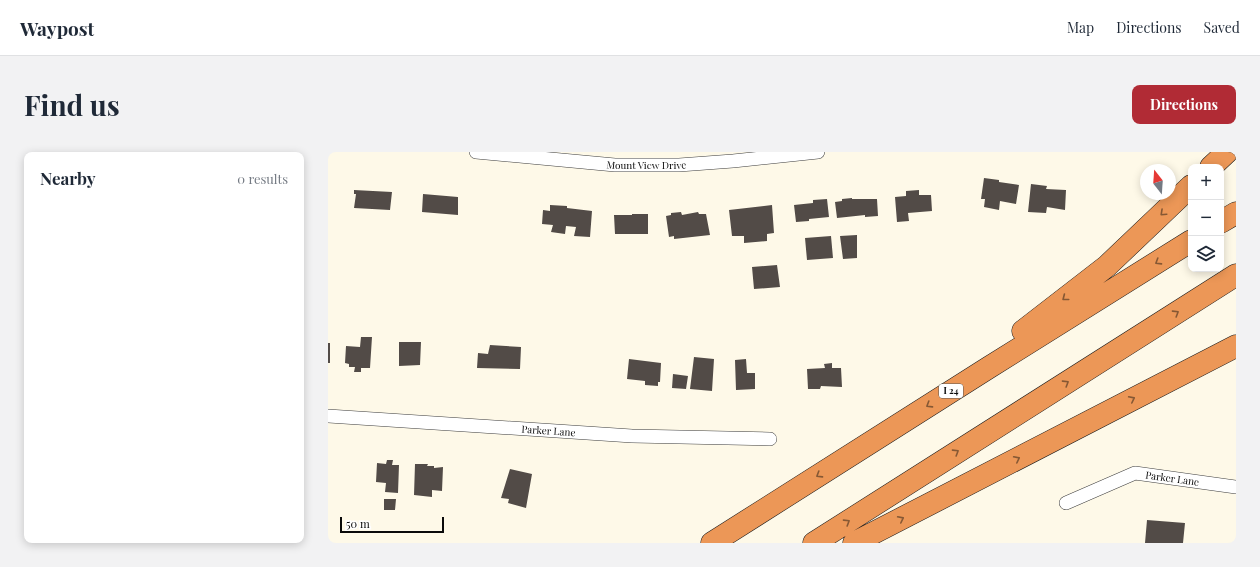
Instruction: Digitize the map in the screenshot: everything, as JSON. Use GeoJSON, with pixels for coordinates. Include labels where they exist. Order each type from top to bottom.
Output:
{"type":"FeatureCollection","features":[{"type":"Feature","properties":{"kind":"highway"},"geometry":{"type":"LineString","coordinates":[[1214,164],[1227,152]]}},
{"type":"Feature","properties":{"kind":"highway"},"geometry":{"type":"LineString","coordinates":[[988,368],[1014,338],[1107,266],[1188,189]]}},
{"type":"Feature","properties":{"kind":"highway"},"geometry":{"type":"LineString","coordinates":[[1224,220],[1236,213]]}},
{"type":"Feature","properties":{"kind":"highway","name":"I 24"},"geometry":{"type":"LineString","coordinates":[[712,543],[1188,243]]}},
{"type":"Feature","properties":{"kind":"highway"},"geometry":{"type":"LineString","coordinates":[[814,543],[1236,275]]}},
{"type":"Feature","properties":{"kind":"highway"},"geometry":{"type":"LineString","coordinates":[[854,543],[1236,346]]}},
{"type":"Feature","properties":{"kind":"street","name":"Mount View Drive"},"geometry":{"type":"LineString","coordinates":[[476,152],[615,165],[679,165],[818,152]]}},
{"type":"Feature","properties":{"kind":"street","name":"Parker Lane"},"geometry":{"type":"LineString","coordinates":[[328,416],[632,436],[770,439]]}},
{"type":"Feature","properties":{"kind":"street","name":"Parker Lane"},"geometry":{"type":"LineString","coordinates":[[1066,503],[1135,473],[1236,487]]}},
{"type":"Feature","properties":{"kind":"building"},"geometry":{"type":"Polygon","coordinates":[[[984,178],[1019,185],[1016,204],[1000,201],[999,210],[984,207],[985,199],[981,199],[984,178]]]}},
{"type":"Feature","properties":{"kind":"building"},"geometry":{"type":"Polygon","coordinates":[[[1031,184],[1047,186],[1046,189],[1066,190],[1065,210],[1047,207],[1046,213],[1028,212],[1031,184]]]}},
{"type":"Feature","properties":{"kind":"building"},"geometry":{"type":"Polygon","coordinates":[[[354,190],[392,192],[390,210],[354,208],[356,194],[354,194],[354,190]]]}},
{"type":"Feature","properties":{"kind":"building"},"geometry":{"type":"Polygon","coordinates":[[[919,190],[919,195],[931,195],[932,211],[908,213],[909,221],[897,222],[895,197],[906,196],[906,191],[919,190]]]}},
{"type":"Feature","properties":{"kind":"building"},"geometry":{"type":"Polygon","coordinates":[[[423,194],[458,197],[458,215],[422,212],[423,194]]]}},
{"type":"Feature","properties":{"kind":"building"},"geometry":{"type":"Polygon","coordinates":[[[827,199],[829,217],[796,222],[794,205],[813,203],[813,200],[827,199]]]}},
{"type":"Feature","properties":{"kind":"building"},"geometry":{"type":"Polygon","coordinates":[[[842,199],[877,199],[878,216],[865,217],[865,215],[837,218],[835,202],[842,201],[842,199]]]}},
{"type":"Feature","properties":{"kind":"building"},"geometry":{"type":"Polygon","coordinates":[[[550,205],[567,206],[567,208],[592,211],[590,237],[574,236],[576,227],[566,226],[565,234],[551,232],[553,225],[542,224],[543,210],[550,211],[550,205]]]}},
{"type":"Feature","properties":{"kind":"building"},"geometry":{"type":"Polygon","coordinates":[[[772,205],[774,233],[767,234],[767,241],[744,243],[744,236],[732,236],[729,210],[772,205]]]}},
{"type":"Feature","properties":{"kind":"building"},"geometry":{"type":"Polygon","coordinates":[[[681,212],[682,215],[698,212],[699,214],[706,214],[710,235],[674,239],[674,236],[669,237],[666,216],[671,215],[671,213],[681,212]]]}},
{"type":"Feature","properties":{"kind":"building"},"geometry":{"type":"Polygon","coordinates":[[[648,214],[648,234],[615,234],[614,215],[648,214]]]}},
{"type":"Feature","properties":{"kind":"building"},"geometry":{"type":"Polygon","coordinates":[[[857,235],[857,258],[843,259],[840,236],[857,235]]]}},
{"type":"Feature","properties":{"kind":"building"},"geometry":{"type":"Polygon","coordinates":[[[831,236],[833,258],[807,260],[805,238],[831,236]]]}},
{"type":"Feature","properties":{"kind":"building"},"geometry":{"type":"Polygon","coordinates":[[[777,265],[780,287],[754,289],[752,267],[777,265]]]}},
{"type":"Feature","properties":{"kind":"building"},"geometry":{"type":"Polygon","coordinates":[[[361,337],[372,337],[370,368],[361,368],[361,372],[354,372],[355,367],[349,367],[349,364],[345,363],[346,346],[360,347],[361,337]]]}},
{"type":"Feature","properties":{"kind":"building"},"geometry":{"type":"Polygon","coordinates":[[[399,342],[421,342],[420,365],[399,366],[399,342]]]}},
{"type":"Feature","properties":{"kind":"building"},"geometry":{"type":"Polygon","coordinates":[[[328,343],[330,343],[330,363],[328,363],[328,343]]]}},
{"type":"Feature","properties":{"kind":"building"},"geometry":{"type":"Polygon","coordinates":[[[490,345],[521,347],[520,369],[477,368],[478,353],[488,354],[490,345]]]}},
{"type":"Feature","properties":{"kind":"building"},"geometry":{"type":"Polygon","coordinates":[[[694,357],[714,359],[712,391],[690,389],[694,357]]]}},
{"type":"Feature","properties":{"kind":"building"},"geometry":{"type":"Polygon","coordinates":[[[629,359],[661,363],[660,382],[658,382],[658,386],[645,385],[645,381],[627,379],[629,359]]]}},
{"type":"Feature","properties":{"kind":"building"},"geometry":{"type":"Polygon","coordinates":[[[746,359],[747,373],[755,373],[755,389],[736,390],[735,360],[746,359]]]}},
{"type":"Feature","properties":{"kind":"building"},"geometry":{"type":"Polygon","coordinates":[[[832,363],[832,368],[841,368],[842,387],[821,386],[820,389],[808,389],[807,369],[825,368],[824,364],[832,363]]]}},
{"type":"Feature","properties":{"kind":"building"},"geometry":{"type":"Polygon","coordinates":[[[673,374],[688,376],[686,389],[672,388],[673,374]]]}},
{"type":"Feature","properties":{"kind":"building"},"geometry":{"type":"Polygon","coordinates":[[[387,460],[393,460],[392,465],[399,465],[398,493],[385,492],[386,483],[376,482],[377,463],[386,464],[387,460]]]}},
{"type":"Feature","properties":{"kind":"building"},"geometry":{"type":"Polygon","coordinates":[[[415,464],[428,464],[427,466],[434,466],[434,468],[443,467],[442,491],[432,490],[432,497],[414,495],[415,464]]]}},
{"type":"Feature","properties":{"kind":"building"},"geometry":{"type":"Polygon","coordinates":[[[510,469],[532,474],[526,508],[508,503],[509,499],[501,498],[510,469]]]}},
{"type":"Feature","properties":{"kind":"building"},"geometry":{"type":"Polygon","coordinates":[[[384,499],[396,499],[395,510],[384,510],[384,499]]]}},
{"type":"Feature","properties":{"kind":"building"},"geometry":{"type":"Polygon","coordinates":[[[1147,520],[1185,523],[1183,543],[1145,543],[1147,520]]]}}]}
